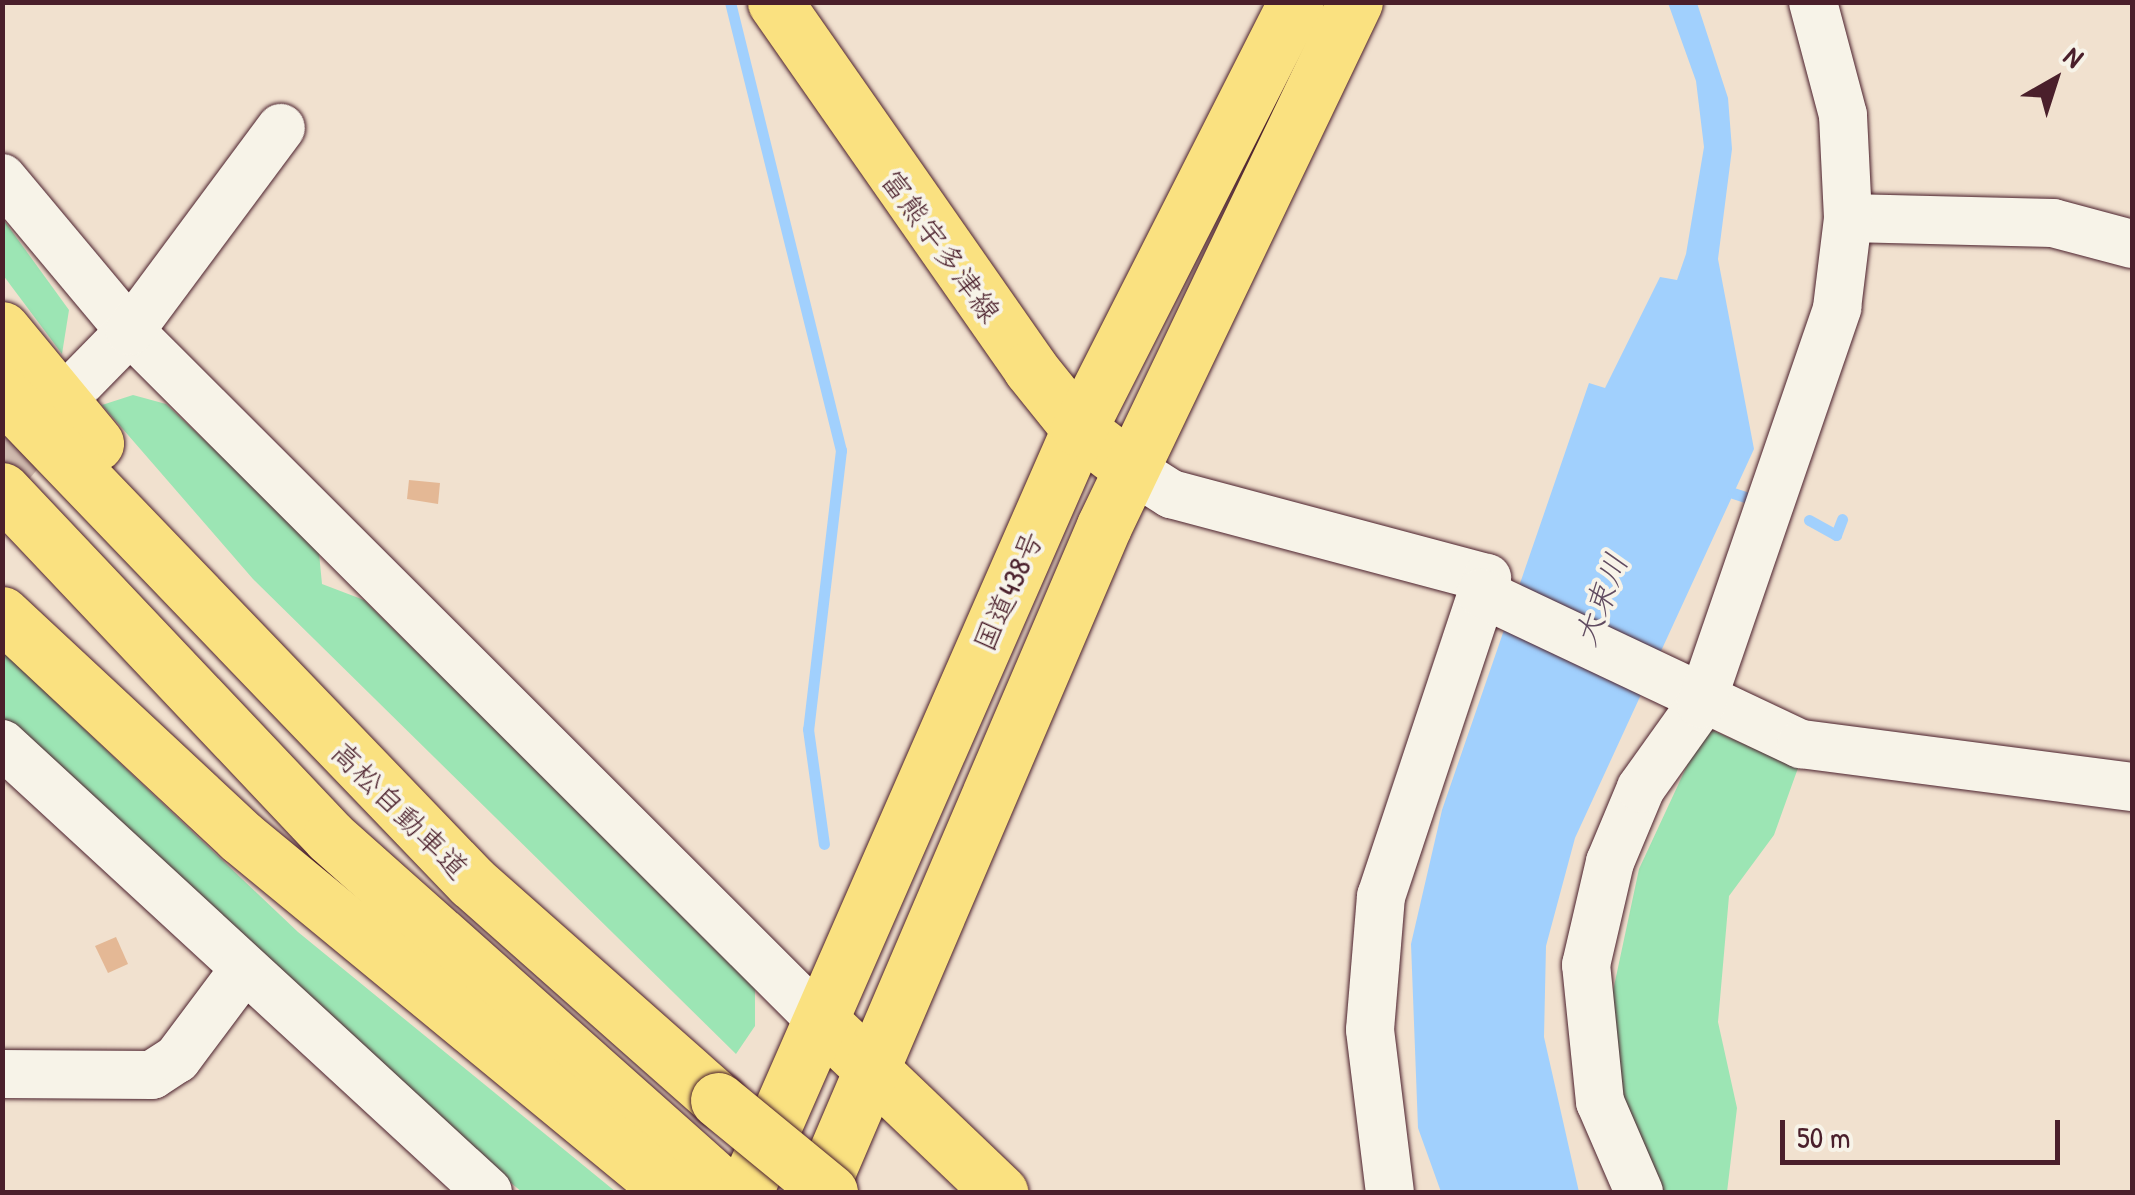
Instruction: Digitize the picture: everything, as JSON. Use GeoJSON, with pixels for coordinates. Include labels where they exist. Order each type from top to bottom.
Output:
{"type":"FeatureCollection","features":[{"type":"Feature","properties":{"kind":"main road","name":"富熊宇多津線"},"geometry":{"type":"LineString","coordinates":[[776,2],[937,246],[1080,429],[1130,468]]}},
{"type":"Feature","properties":{"kind":"main road","name":"国道438号"},"geometry":{"type":"LineString","coordinates":[[745,1192],[1080,429],[1296,2]]}},
{"type":"Feature","properties":{"kind":"main road","name":"国道438号"},"geometry":{"type":"LineString","coordinates":[[819,1192],[1130,468],[1354,2]]}},
{"type":"Feature","properties":{"kind":"main road"},"geometry":{"type":"LineString","coordinates":[[2,329],[203,565],[308,719]]}},
{"type":"Feature","properties":{"kind":"main road","name":"高松自動車道"},"geometry":{"type":"LineString","coordinates":[[2,393],[308,719],[472,882],[718,1100],[830,1192]]}},
{"type":"Feature","properties":{"kind":"main road"},"geometry":{"type":"LineString","coordinates":[[2,490],[330,837],[698,1182]]}},
{"type":"Feature","properties":{"kind":"main road"},"geometry":{"type":"LineString","coordinates":[[2,614],[300,887],[698,1182]]}},
{"type":"Feature","properties":{"kind":"main road"},"geometry":{"type":"LineString","coordinates":[[820,1021],[1000,1192]]}},
{"type":"Feature","properties":{"kind":"street"},"geometry":{"type":"LineString","coordinates":[[1639,1192],[1600,1102],[1586,966],[1610,862],[1837,308],[1848,218],[1844,115],[1812,2]]}},
{"type":"Feature","properties":{"kind":"street"},"geometry":{"type":"LineString","coordinates":[[80,381],[130,332],[280,128]]}},
{"type":"Feature","properties":{"kind":"street"},"geometry":{"type":"LineString","coordinates":[[2,178],[130,332],[820,1021]]}},
{"type":"Feature","properties":{"kind":"street"},"geometry":{"type":"LineString","coordinates":[[1848,218],[2053,223],[2132,244]]}},
{"type":"Feature","properties":{"kind":"street"},"geometry":{"type":"LineString","coordinates":[[1130,468],[1171,494],[1486,578],[1487,595],[1381,896],[1370,1030],[1390,1192]]}},
{"type":"Feature","properties":{"kind":"street"},"geometry":{"type":"LineString","coordinates":[[1487,595],[1682,694],[1801,744],[1884,760],[2132,786]]}},
{"type":"Feature","properties":{"kind":"street"},"geometry":{"type":"LineString","coordinates":[[2,744],[242,972],[488,1192]]}},
{"type":"Feature","properties":{"kind":"street"},"geometry":{"type":"LineString","coordinates":[[2,1074],[152,1074],[177,1059],[242,972]]}},
{"type":"Feature","properties":{"kind":"green space"},"geometry":{"type":"Polygon","coordinates":[[[3,219],[69,310],[62,354],[3,275],[3,219]]]}},
{"type":"Feature","properties":{"kind":"green space"},"geometry":{"type":"Polygon","coordinates":[[[133,395],[166,404],[247,480],[319,553],[322,584],[364,600],[755,984],[755,1026],[736,1054],[253,579],[102,405],[133,395]]]}},
{"type":"Feature","properties":{"kind":"green space"},"geometry":{"type":"Polygon","coordinates":[[[2,651],[298,932],[616,1192],[522,1192],[446,1129],[3,719],[2,651]]]}},
{"type":"Feature","properties":{"kind":"green space"},"geometry":{"type":"Polygon","coordinates":[[[1705,727],[1798,768],[1774,835],[1729,896],[1718,1022],[1737,1108],[1727,1192],[1648,1192],[1612,1078],[1610,1005],[1639,869],[1705,727]]]}},
{"type":"Feature","properties":{"kind":"water","name":"大束川"},"geometry":{"type":"Polygon","coordinates":[[[1668,3],[1697,3],[1728,98],[1732,149],[1718,259],[1754,449],[1575,838],[1546,946],[1544,1037],[1579,1192],[1441,1192],[1418,1128],[1411,944],[1442,810],[1589,383],[1605,388],[1660,277],[1677,280],[1686,254],[1704,147],[1696,81],[1668,3]]]}},
{"type":"Feature","properties":{"kind":"building"},"geometry":{"type":"Polygon","coordinates":[[[409,480],[440,483],[438,504],[407,499],[409,480]]]}},
{"type":"Feature","properties":{"kind":"building"},"geometry":{"type":"Polygon","coordinates":[[[116,937],[128,964],[108,973],[95,946],[116,937]]]}},
{"type":"Feature","properties":{"kind":"waterway"},"geometry":{"type":"LineString","coordinates":[[730,2],[841,450],[808,729],[824,844]]}},
{"type":"Feature","properties":{"kind":"waterway"},"geometry":{"type":"LineString","coordinates":[[1733,493],[1758,501]]}},
{"type":"Feature","properties":{"kind":"waterway"},"geometry":{"type":"LineString","coordinates":[[1809,520],[1836,535],[1842,519]]}},
{"type":"Feature","properties":{"kind":"tunnel"},"geometry":{"type":"LineString","coordinates":[[2,474],[61,404]]}}]}
